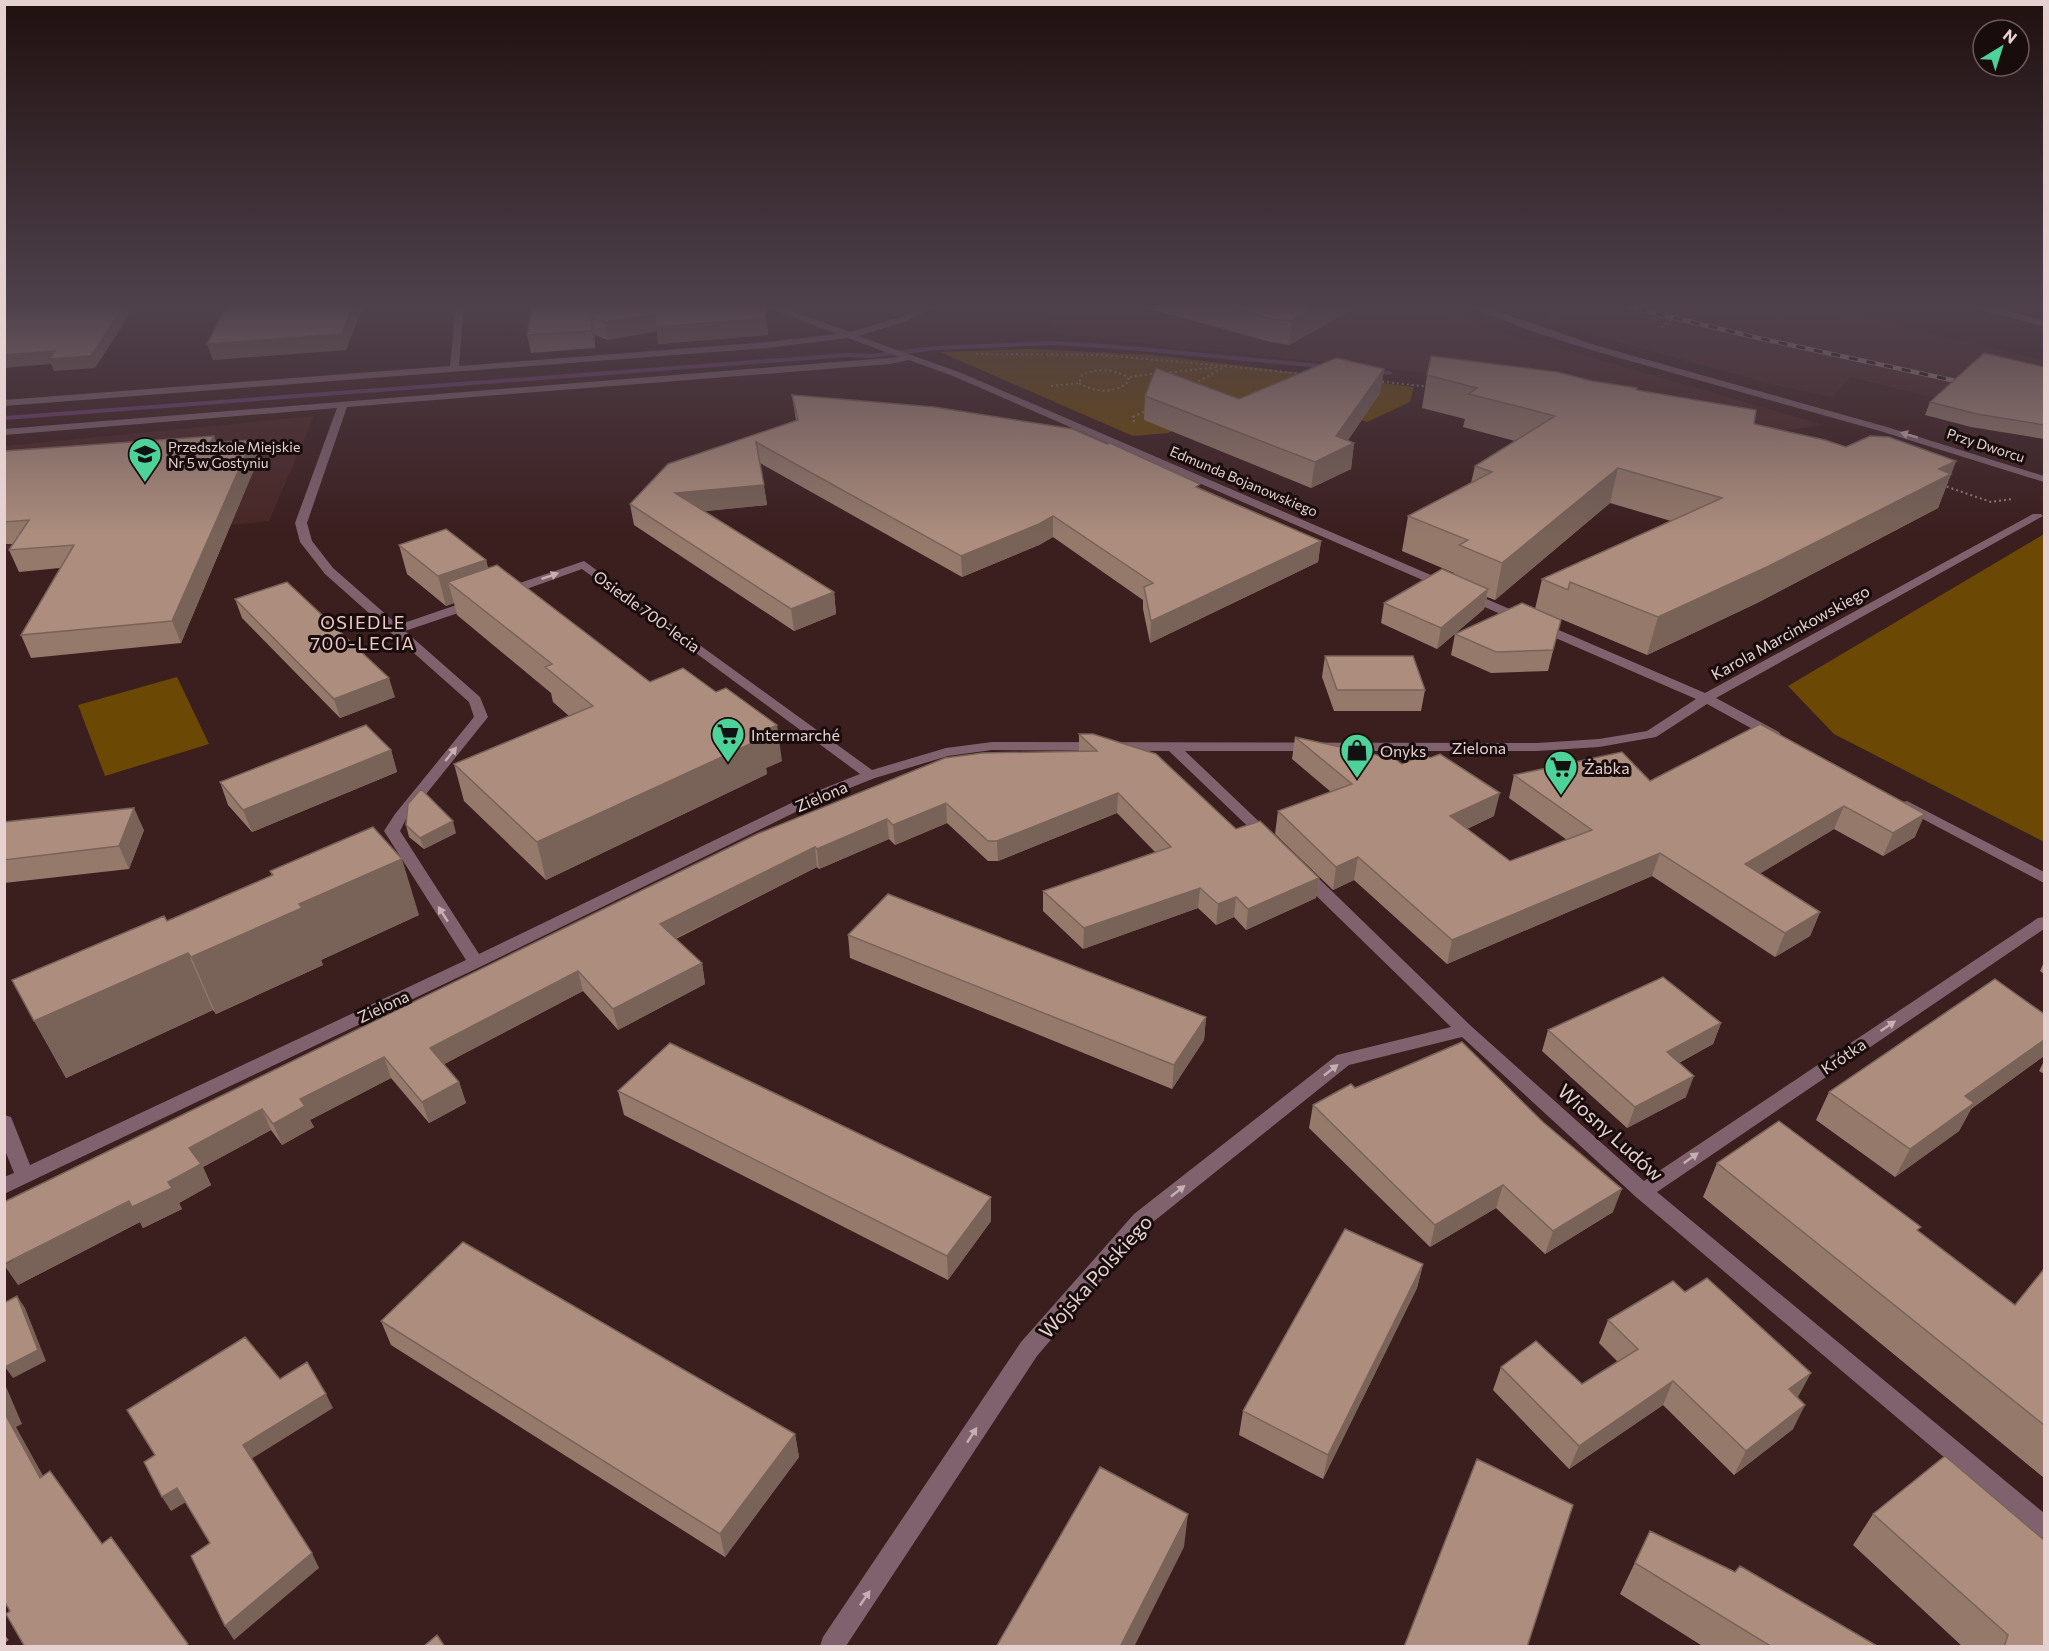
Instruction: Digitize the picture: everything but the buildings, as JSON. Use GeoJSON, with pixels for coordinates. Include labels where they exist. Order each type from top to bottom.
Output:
{"type":"FeatureCollection","features":[{"type":"Feature","properties":{"kind":"street"},"geometry":{"type":"LineString","coordinates":[[4,403],[281,382]]}},
{"type":"Feature","properties":{"kind":"street"},"geometry":{"type":"LineString","coordinates":[[4,432],[629,382]]}},
{"type":"Feature","properties":{"kind":"street","name":"Edmunda Bojanowskiego"},"geometry":{"type":"LineString","coordinates":[[970,382],[1274,510],[1706,699]]}},
{"type":"Feature","properties":{"kind":"street","name":"Przy Dworcu"},"geometry":{"type":"LineString","coordinates":[[1716,382],[1918,438],[2044,479]]}},
{"type":"Feature","properties":{"kind":"street"},"geometry":{"type":"LineString","coordinates":[[343,405],[301,523],[306,542],[329,571],[475,700],[481,717],[400,817],[392,831],[476,962]]}},
{"type":"Feature","properties":{"kind":"street","name":"Karola Marcinkowskiego"},"geometry":{"type":"LineString","coordinates":[[1706,699],[2037,516]]}},
{"type":"Feature","properties":{"kind":"street","name":"Osiedle 700-lecia"},"geometry":{"type":"LineString","coordinates":[[396,630],[584,565],[870,775]]}},
{"type":"Feature","properties":{"kind":"street","name":"Karola Marcinkowskiego"},"geometry":{"type":"LineString","coordinates":[[1706,699],[1791,744]]}},
{"type":"Feature","properties":{"kind":"street","name":"Zielona"},"geometry":{"type":"LineString","coordinates":[[4,1186],[476,962],[817,796],[870,775],[946,752],[992,746],[1537,747],[1599,743],[1651,734],[1706,699]]}},
{"type":"Feature","properties":{"kind":"street"},"geometry":{"type":"LineString","coordinates":[[1171,745],[1276,846]]}},
{"type":"Feature","properties":{"kind":"street"},"geometry":{"type":"LineString","coordinates":[[1896,800],[2044,878]]}},
{"type":"Feature","properties":{"kind":"street","name":"Wiosny Ludów"},"geometry":{"type":"LineString","coordinates":[[1293,863],[1465,1030],[1643,1192],[2044,1527]]}},
{"type":"Feature","properties":{"kind":"street","name":"Krótka"},"geometry":{"type":"LineString","coordinates":[[1643,1192],[1708,1146],[2044,922]]}},
{"type":"Feature","properties":{"kind":"street","name":"Wojska Polskiego"},"geometry":{"type":"LineString","coordinates":[[832,1647],[1029,1349],[1141,1220],[1344,1060],[1465,1030]]}},
{"type":"Feature","properties":{"kind":"street"},"geometry":{"type":"LineString","coordinates":[[4,1122],[25,1176]]}},
{"type":"Feature","properties":{"kind":"path"},"geometry":{"type":"LineString","coordinates":[[1047,387],[1079,383],[1084,387],[1096,389],[1117,389],[1127,382]]}},
{"type":"Feature","properties":{"kind":"path"},"geometry":{"type":"LineString","coordinates":[[1185,389],[1197,382]]}},
{"type":"Feature","properties":{"kind":"path"},"geometry":{"type":"LineString","coordinates":[[1386,382],[1434,387]]}},
{"type":"Feature","properties":{"kind":"path"},"geometry":{"type":"LineString","coordinates":[[1134,426],[1133,417],[1154,406]]}},
{"type":"Feature","properties":{"kind":"path"},"geometry":{"type":"LineString","coordinates":[[1936,482],[1991,502],[2019,499]]}},
{"type":"Feature","properties":{"kind":"path"},"geometry":{"type":"LineString","coordinates":[[4,1638],[10,1647]]}},
{"type":"Feature","properties":{"kind":"shaded area"},"geometry":{"type":"Polygon","coordinates":[[[1009,382],[1374,382],[1414,387],[1410,402],[1367,422],[1290,395],[1211,412],[1168,433],[1133,436],[1009,382]]]}},
{"type":"Feature","properties":{"kind":"shaded area"},"geometry":{"type":"Polygon","coordinates":[[[1513,382],[1676,382],[1824,425],[1745,436],[1532,384],[1513,382]]]}},
{"type":"Feature","properties":{"kind":"shaded area"},"geometry":{"type":"Polygon","coordinates":[[[1765,382],[1846,382],[1833,397],[1765,382]]]}},
{"type":"Feature","properties":{"kind":"shaded area"},"geometry":{"type":"Polygon","coordinates":[[[1870,382],[2044,382],[2044,425],[1870,382]]]}},
{"type":"Feature","properties":{"kind":"shaded area","name":"Przedszkole Miejskie Nr 5 w Gostyniu"},"geometry":{"type":"Polygon","coordinates":[[[314,416],[269,521],[5,549],[5,446],[314,416]]]}},
{"type":"Feature","properties":{"kind":"shaded area"},"geometry":{"type":"Polygon","coordinates":[[[2044,534],[2044,842],[1834,734],[1788,686],[2044,534]]]}},
{"type":"Feature","properties":{"kind":"shaded area"},"geometry":{"type":"Polygon","coordinates":[[[177,677],[209,744],[105,776],[78,705],[177,677]]]}},
{"type":"Feature","properties":{"kind":"waterway"},"geometry":{"type":"LineString","coordinates":[[4,418],[486,382]]}},
{"type":"Feature","properties":{"kind":"railway"},"geometry":{"type":"LineString","coordinates":[[1961,382],[1970,384]]}},
{"type":"Feature","properties":{"kind":"place","name":"Przedszkole Miejskie Nr 5 w Gostyniu"},"geometry":{"type":"Point","coordinates":[145,483]}},
{"type":"Feature","properties":{"kind":"place","name":"Intermarché"},"geometry":{"type":"Point","coordinates":[728,763]}},
{"type":"Feature","properties":{"kind":"place","name":"Onyks"},"geometry":{"type":"Point","coordinates":[1357,779]}},
{"type":"Feature","properties":{"kind":"place","name":"Żabka"},"geometry":{"type":"Point","coordinates":[1561,796]}},
{"type":"Feature","properties":{"kind":"district","name":"OSIEDLE 700-LECIA"},"geometry":{"type":"Point","coordinates":[363,632]}}]}
